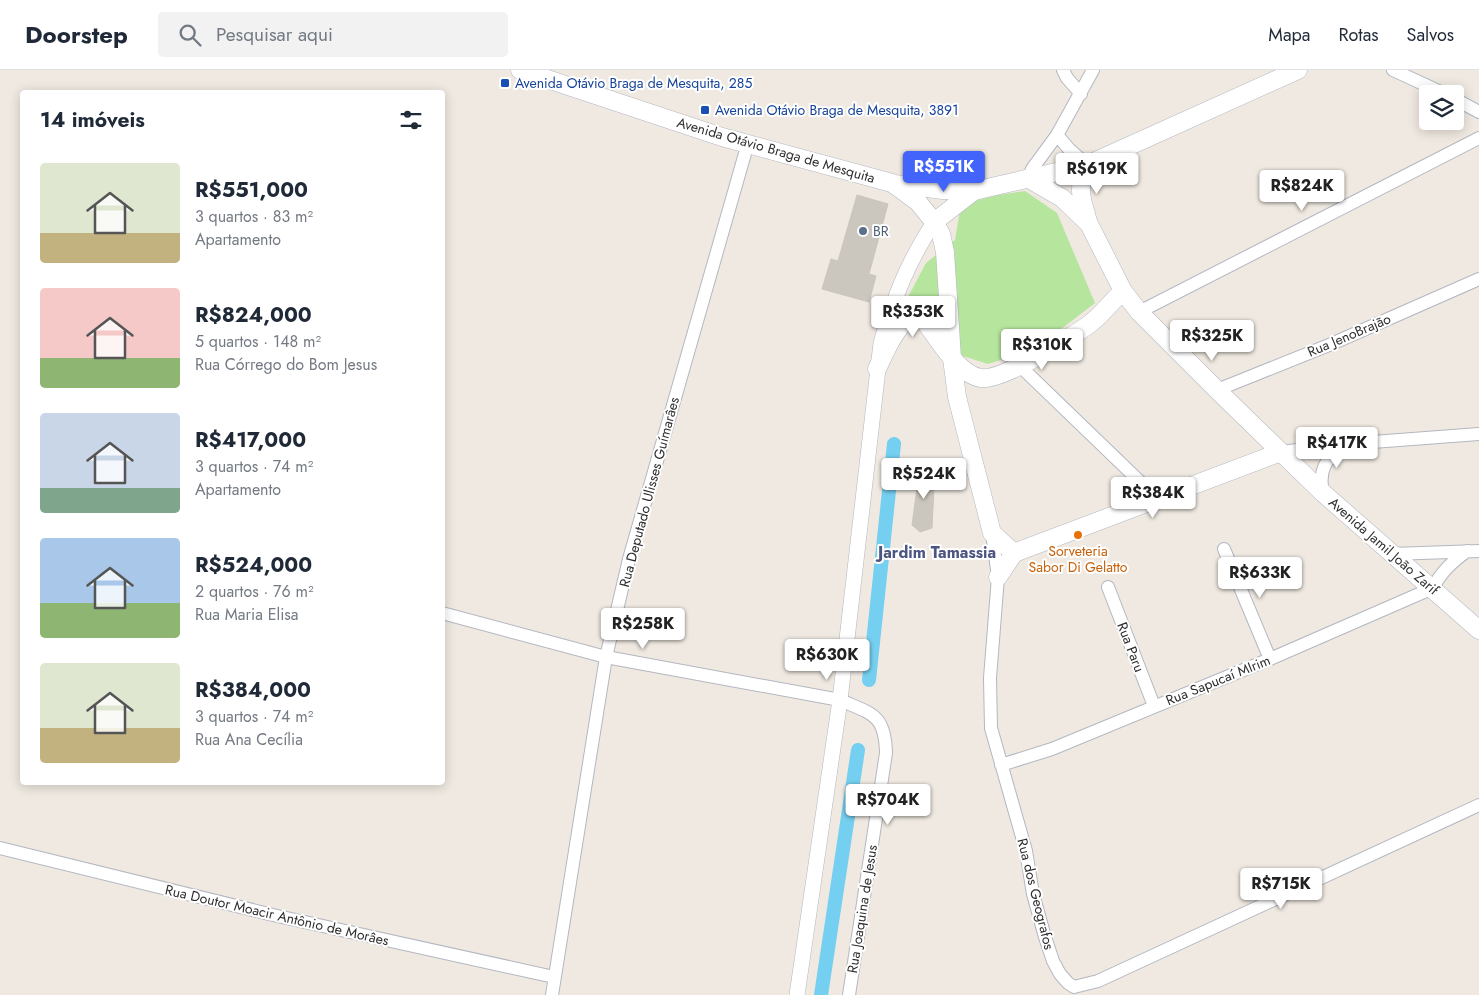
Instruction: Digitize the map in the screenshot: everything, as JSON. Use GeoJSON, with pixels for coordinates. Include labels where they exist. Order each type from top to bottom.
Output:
{"type":"FeatureCollection","features":[{"type":"Feature","properties":{"kind":"main road","name":"Avenida Otávio Braga de Mesquita"},"geometry":{"type":"LineString","coordinates":[[520,70],[722,137],[892,183],[918,202],[934,222],[940,234],[945,252],[952,358],[957,397],[992,533]]}},
{"type":"Feature","properties":{"kind":"main road"},"geometry":{"type":"LineString","coordinates":[[892,183],[943,190],[974,191],[1087,164],[1293,71]]}},
{"type":"Feature","properties":{"kind":"main road"},"geometry":{"type":"LineString","coordinates":[[1087,164],[1080,184],[1080,195],[1089,224]]}},
{"type":"Feature","properties":{"kind":"main road","name":"Avenida Jamil João Zarif"},"geometry":{"type":"LineString","coordinates":[[1029,179],[1062,198],[1089,224],[1123,291],[1139,312],[1323,493],[1479,630]]}},
{"type":"Feature","properties":{"kind":"main road"},"geometry":{"type":"LineString","coordinates":[[934,222],[974,191]]}},
{"type":"Feature","properties":{"kind":"main road"},"geometry":{"type":"LineString","coordinates":[[877,369],[900,326],[911,317],[917,317],[925,322],[952,358],[966,370],[980,378],[998,375],[1020,366],[1088,325],[1123,291]]}},
{"type":"Feature","properties":{"kind":"main road"},"geometry":{"type":"LineString","coordinates":[[998,577],[1014,552],[1159,500],[1281,452]]}},
{"type":"Feature","properties":{"kind":"main road"},"geometry":{"type":"LineString","coordinates":[[992,533],[1014,552]]}},
{"type":"Feature","properties":{"kind":"street"},"geometry":{"type":"LineString","coordinates":[[1063,70],[1067,78],[1081,94]]}},
{"type":"Feature","properties":{"kind":"street"},"geometry":{"type":"LineString","coordinates":[[1029,179],[1032,169],[1057,135],[1093,70]]}},
{"type":"Feature","properties":{"kind":"street"},"geometry":{"type":"LineString","coordinates":[[1393,70],[1426,85]]}},
{"type":"Feature","properties":{"kind":"street"},"geometry":{"type":"LineString","coordinates":[[1464,104],[1479,112]]}},
{"type":"Feature","properties":{"kind":"street"},"geometry":{"type":"LineString","coordinates":[[1057,135],[1069,149],[1087,164]]}},
{"type":"Feature","properties":{"kind":"street"},"geometry":{"type":"LineString","coordinates":[[1139,312],[1479,138]]}},
{"type":"Feature","properties":{"kind":"street","name":"Rua Deputado Ulisses Guímarâes"},"geometry":{"type":"LineString","coordinates":[[552,995],[606,657],[629,559],[748,143]]}},
{"type":"Feature","properties":{"kind":"street"},"geometry":{"type":"LineString","coordinates":[[797,995],[840,700],[881,343],[900,283],[918,246],[934,222]]}},
{"type":"Feature","properties":{"kind":"street","name":"Rua JenoBrajão"},"geometry":{"type":"LineString","coordinates":[[1217,390],[1329,344],[1479,278]]}},
{"type":"Feature","properties":{"kind":"street"},"geometry":{"type":"LineString","coordinates":[[1020,366],[1159,500]]}},
{"type":"Feature","properties":{"kind":"street"},"geometry":{"type":"LineString","coordinates":[[1281,452],[1346,444],[1479,434]]}},
{"type":"Feature","properties":{"kind":"street"},"geometry":{"type":"LineString","coordinates":[[1323,493],[1321,476],[1323,466],[1328,458],[1346,444]]}},
{"type":"Feature","properties":{"kind":"street","name":"Rua dos Geografos"},"geometry":{"type":"LineString","coordinates":[[992,533],[998,577],[989,714],[991,728],[1021,834],[1033,894],[1053,960],[1064,980],[1074,987],[1098,981],[1479,805]]}},
{"type":"Feature","properties":{"kind":"street"},"geometry":{"type":"LineString","coordinates":[[1224,549],[1270,659]]}},
{"type":"Feature","properties":{"kind":"street"},"geometry":{"type":"LineString","coordinates":[[1392,554],[1473,551]]}},
{"type":"Feature","properties":{"kind":"street"},"geometry":{"type":"LineString","coordinates":[[1433,588],[1440,575],[1451,562],[1473,551]]}},
{"type":"Feature","properties":{"kind":"street","name":"Rua Paru"},"geometry":{"type":"LineString","coordinates":[[1108,587],[1154,706]]}},
{"type":"Feature","properties":{"kind":"street","name":"Rua Sapucaí MIrim"},"geometry":{"type":"LineString","coordinates":[[1001,765],[1052,748],[1270,659],[1433,588]]}},
{"type":"Feature","properties":{"kind":"street","name":"Rua Joaquina de Jesus"},"geometry":{"type":"LineString","coordinates":[[445,614],[606,657],[840,700],[870,713],[877,719],[882,725],[886,738],[886,753],[849,995]]}},
{"type":"Feature","properties":{"kind":"street","name":"Rua Doutor Moacir Antônio de Morâes"},"geometry":{"type":"LineString","coordinates":[[0,848],[273,915],[554,977]]}},
{"type":"Feature","properties":{"kind":"green space"},"geometry":{"type":"Polygon","coordinates":[[[1025,191],[1057,213],[1095,303],[1035,349],[988,364],[963,356],[938,323],[908,297],[926,263],[955,240],[959,205],[998,195],[1025,191]]]}},
{"type":"Feature","properties":{"kind":"building","name":"BR"},"geometry":{"type":"Polygon","coordinates":[[[857,195],[888,204],[869,274],[876,276],[869,302],[822,289],[831,259],[838,261],[857,195]]]}},
{"type":"Feature","properties":{"kind":"building"},"geometry":{"type":"Polygon","coordinates":[[[920,466],[935,468],[932,528],[920,532],[912,525],[920,466]]]}},
{"type":"Feature","properties":{"kind":"waterway"},"geometry":{"type":"LineString","coordinates":[[869,680],[894,444]]}},
{"type":"Feature","properties":{"kind":"waterway"},"geometry":{"type":"LineString","coordinates":[[821,995],[858,750]]}},
{"type":"Feature","properties":{"kind":"place","name":"Avenida Otávio Braga de Mesquita, 285"},"geometry":{"type":"Point","coordinates":[505,83]}},
{"type":"Feature","properties":{"kind":"place","name":"Avenida Otávio Braga de Mesquita, 3891"},"geometry":{"type":"Point","coordinates":[705,110]}},
{"type":"Feature","properties":{"kind":"place","name":"BR"},"geometry":{"type":"Point","coordinates":[863,231]}},
{"type":"Feature","properties":{"kind":"place","name":"Sorveteria Sabor Di Gelatto"},"geometry":{"type":"Point","coordinates":[1078,535]}},
{"type":"Feature","properties":{"kind":"district","name":"Jardim Tamassia"},"geometry":{"type":"Point","coordinates":[937,552]}}]}
